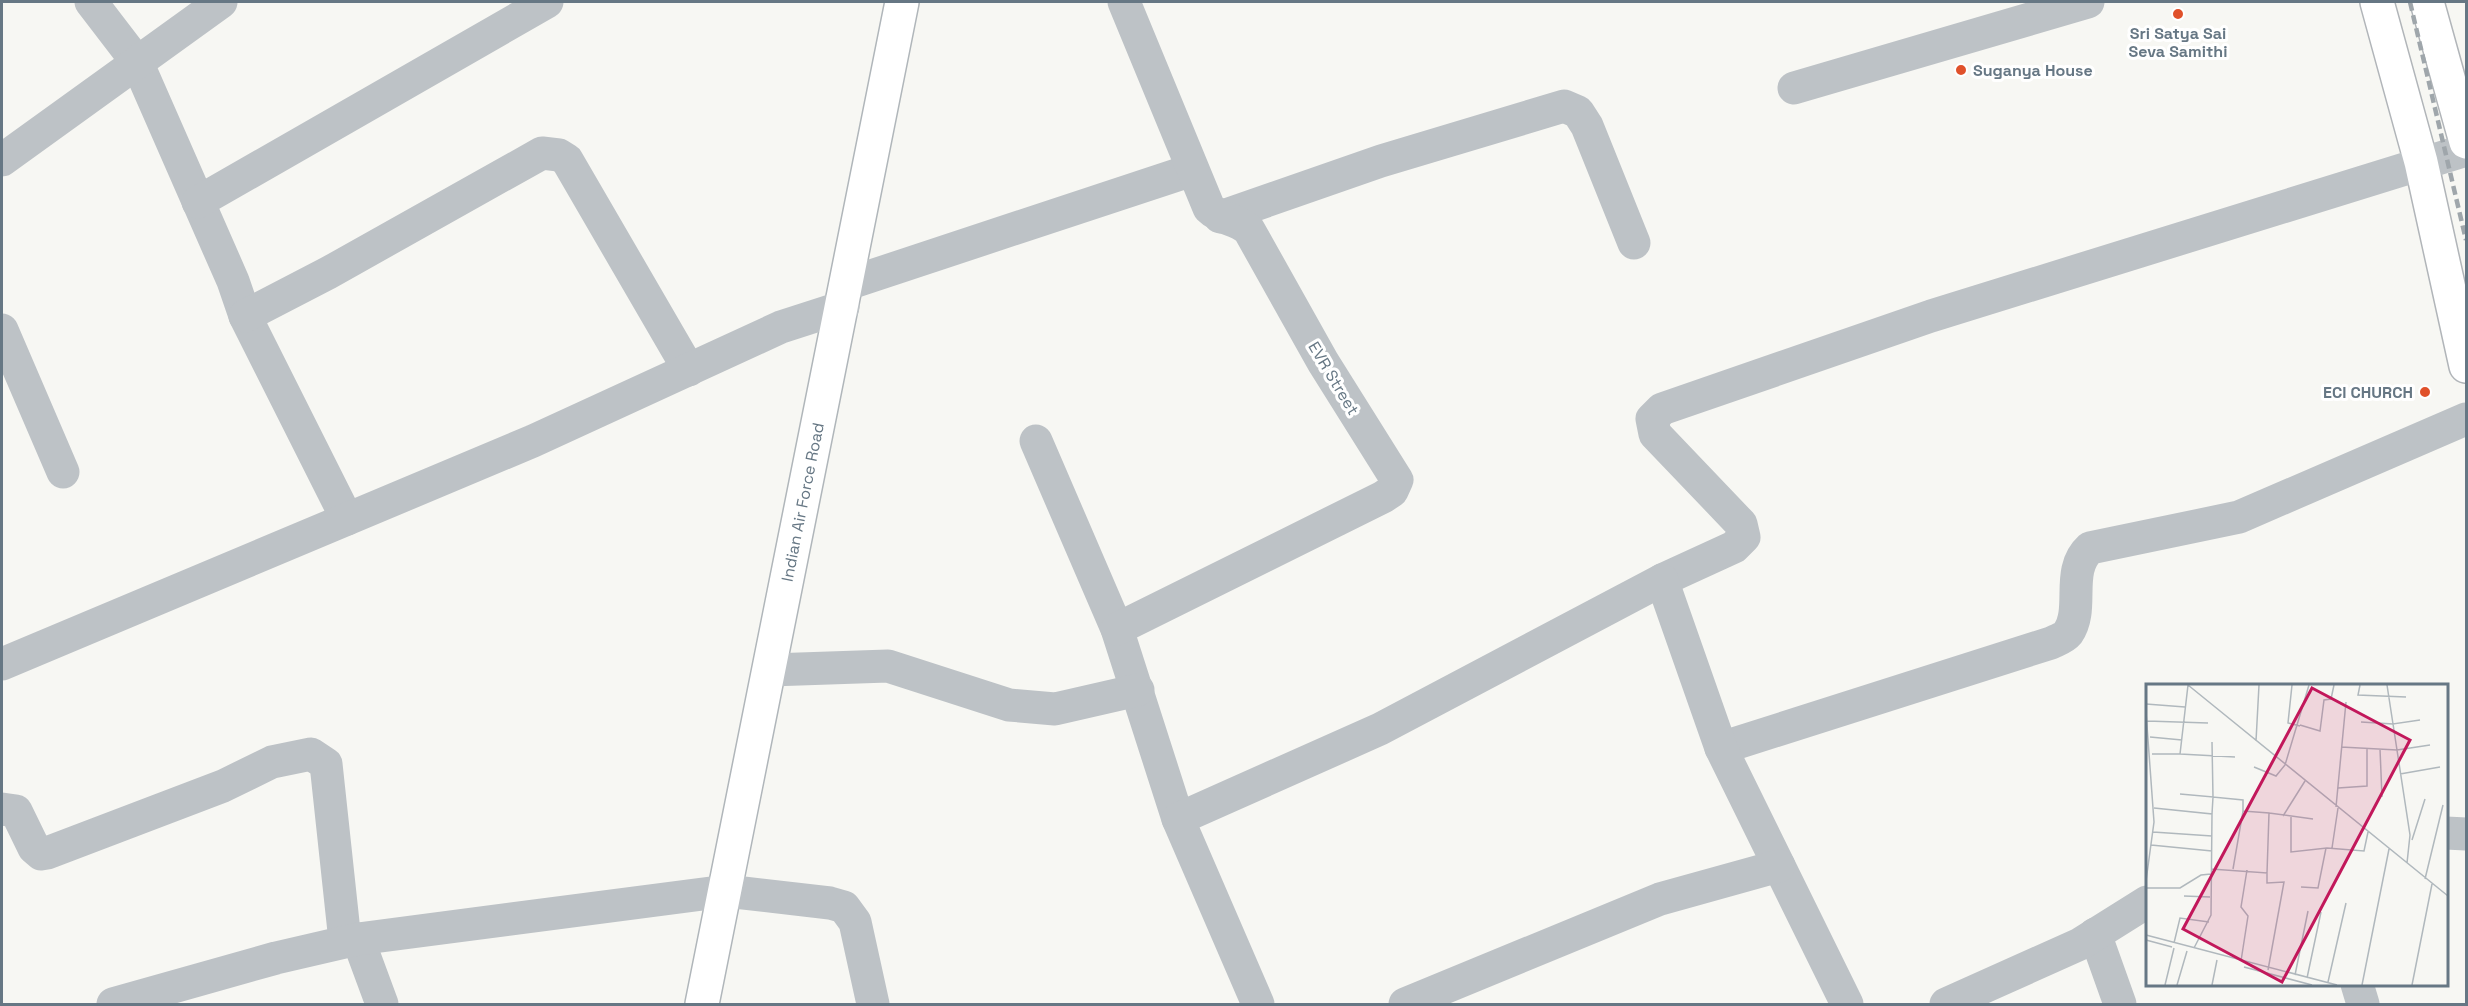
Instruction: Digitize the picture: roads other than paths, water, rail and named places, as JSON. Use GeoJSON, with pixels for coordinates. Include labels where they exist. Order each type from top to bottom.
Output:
{"type":"FeatureCollection","features":[{"type":"Feature","properties":{"kind":"main road","name":"Indian Air Force Road"},"geometry":{"type":"LineString","coordinates":[[702,1005],[902,2]]}},
{"type":"Feature","properties":{"kind":"main road"},"geometry":{"type":"LineString","coordinates":[[2377,2],[2421,162],[2466,366]]}},
{"type":"Feature","properties":{"kind":"main road"},"geometry":{"type":"LineString","coordinates":[[2427,2],[2466,142]]}},
{"type":"Feature","properties":{"kind":"street"},"geometry":{"type":"LineString","coordinates":[[91,2],[137,62],[245,316],[347,519]]}},
{"type":"Feature","properties":{"kind":"street"},"geometry":{"type":"LineString","coordinates":[[2,160],[220,2]]}},
{"type":"Feature","properties":{"kind":"street"},"geometry":{"type":"LineString","coordinates":[[198,202],[547,2]]}},
{"type":"Feature","properties":{"kind":"street","name":"EVR Street"},"geometry":{"type":"LineString","coordinates":[[1117,629],[1383,497],[1396,486],[1391,470],[1323,362],[1249,231],[1238,222],[1220,217],[1209,208],[1124,2]]}},
{"type":"Feature","properties":{"kind":"street"},"geometry":{"type":"LineString","coordinates":[[1794,88],[2088,2]]}},
{"type":"Feature","properties":{"kind":"street"},"geometry":{"type":"LineString","coordinates":[[1220,217],[1338,175],[1564,106],[1578,112],[1587,126],[1634,243]]}},
{"type":"Feature","properties":{"kind":"street"},"geometry":{"type":"LineString","coordinates":[[1178,819],[1380,729],[1662,580],[1734,547],[1744,537],[1741,524],[1655,434],[1652,419],[1662,410],[1931,315],[2466,150]]}},
{"type":"Feature","properties":{"kind":"street"},"geometry":{"type":"LineString","coordinates":[[245,316],[328,273],[542,153],[550,153],[567,160],[689,370]]}},
{"type":"Feature","properties":{"kind":"street"},"geometry":{"type":"LineString","coordinates":[[2,664],[533,441],[845,296],[1192,170]]}},
{"type":"Feature","properties":{"kind":"street"},"geometry":{"type":"LineString","coordinates":[[2,330],[63,472]]}},
{"type":"Feature","properties":{"kind":"street"},"geometry":{"type":"LineString","coordinates":[[1721,748],[2051,643],[2067,635],[2072,623],[2078,564],[2090,548],[2239,517],[2466,419]]}},
{"type":"Feature","properties":{"kind":"street"},"geometry":{"type":"LineString","coordinates":[[1036,441],[1117,629],[1178,819],[1257,1005]]}},
{"type":"Feature","properties":{"kind":"street"},"geometry":{"type":"LineString","coordinates":[[1662,580],[1721,748],[1847,1005]]}},
{"type":"Feature","properties":{"kind":"street"},"geometry":{"type":"LineString","coordinates":[[770,670],[888,666],[1009,705],[1055,709],[1138,690]]}},
{"type":"Feature","properties":{"kind":"street"},"geometry":{"type":"LineString","coordinates":[[2,809],[16,811],[34,848],[41,854],[47,853],[223,786],[272,762],[311,754],[327,764],[352,940],[382,1005]]}},
{"type":"Feature","properties":{"kind":"street"},"geometry":{"type":"LineString","coordinates":[[2447,833],[2466,834]]}},
{"type":"Feature","properties":{"kind":"street"},"geometry":{"type":"LineString","coordinates":[[1405,1005],[1660,899],[1779,866]]}},
{"type":"Feature","properties":{"kind":"street"},"geometry":{"type":"LineString","coordinates":[[113,1005],[352,940],[726,891],[830,903],[844,907],[855,922],[873,1005]]}},
{"type":"Feature","properties":{"kind":"street"},"geometry":{"type":"LineString","coordinates":[[1946,1005],[2095,934],[2146,903]]}},
{"type":"Feature","properties":{"kind":"street"},"geometry":{"type":"LineString","coordinates":[[2095,934],[2120,1005]]}},
{"type":"Feature","properties":{"kind":"street"},"geometry":{"type":"LineString","coordinates":[[2357,985],[2363,1005]]}},
{"type":"Feature","properties":{"kind":"railway"},"geometry":{"type":"LineString","coordinates":[[2410,2],[2466,240]]}},
{"type":"Feature","properties":{"kind":"place","name":"Sri Satya Sai Seva Samithi"},"geometry":{"type":"Point","coordinates":[2178,14]}},
{"type":"Feature","properties":{"kind":"place","name":"Suganya House"},"geometry":{"type":"Point","coordinates":[1961,70]}},
{"type":"Feature","properties":{"kind":"place","name":"ECI CHURCH"},"geometry":{"type":"Point","coordinates":[2425,392]}}]}
